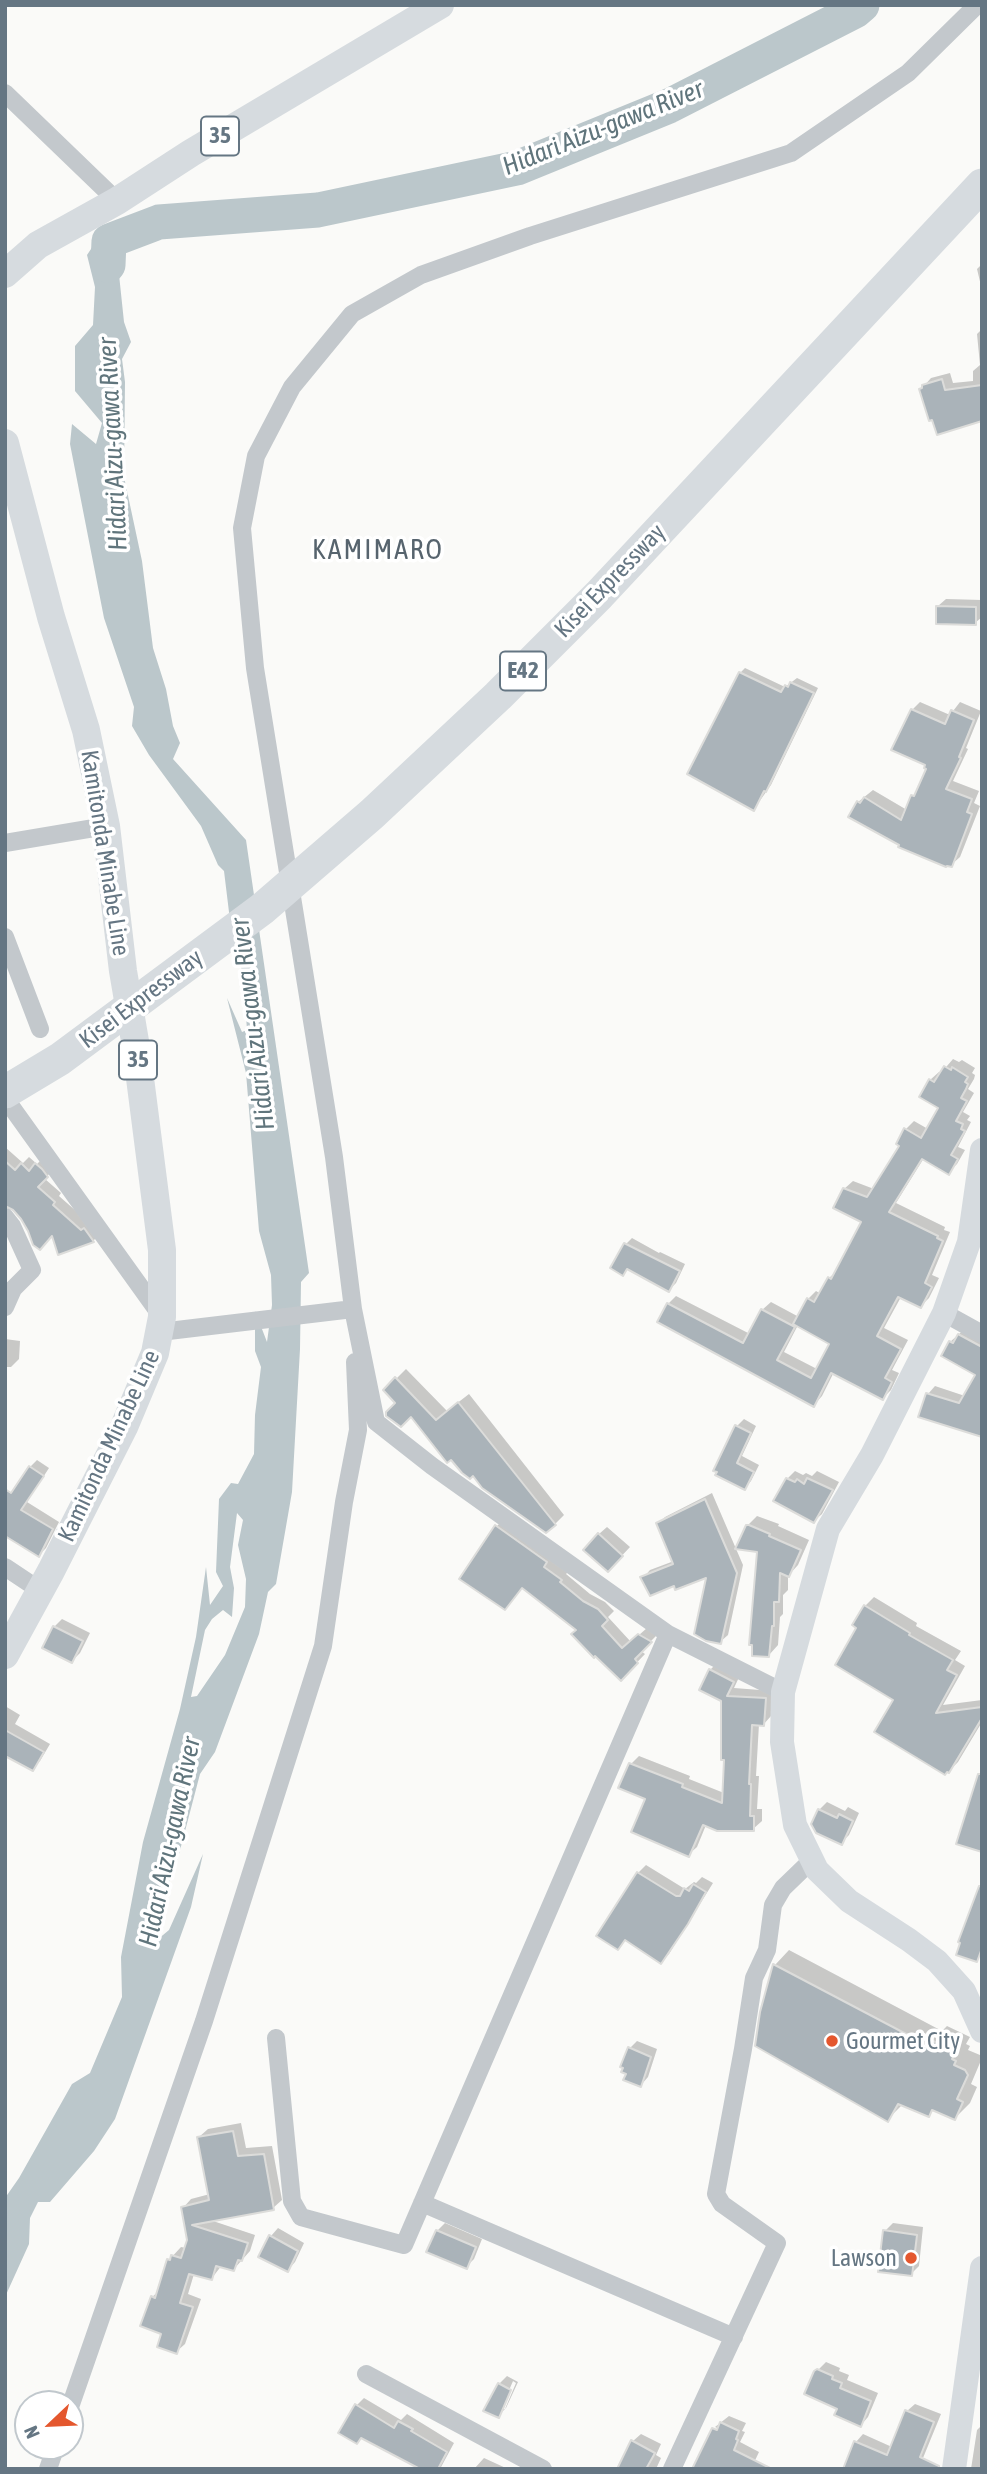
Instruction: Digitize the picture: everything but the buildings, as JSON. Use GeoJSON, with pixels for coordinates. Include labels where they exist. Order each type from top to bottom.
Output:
{"type":"FeatureCollection","features":[{"type":"Feature","properties":{"kind":"highway","name":"Kisei Expressway"},"geometry":{"type":"LineString","coordinates":[[5,1092],[60,1059],[261,909],[392,796],[498,696],[598,595],[982,185]]}},
{"type":"Feature","properties":{"kind":"main road","name":"35"},"geometry":{"type":"LineString","coordinates":[[5,274],[38,245],[117,201],[191,153],[440,5]]}},
{"type":"Feature","properties":{"kind":"main road","name":"Kamitonda Minabe Line"},"geometry":{"type":"LineString","coordinates":[[5,443],[51,617],[86,730],[106,826],[170,1326],[155,1353],[124,1427],[41,1591],[5,1655]]}},
{"type":"Feature","properties":{"kind":"main road"},"geometry":{"type":"LineString","coordinates":[[982,1150],[978,1203],[969,1242],[944,1312],[872,1455],[828,1529],[783,1692],[782,1742],[795,1825],[817,1870],[849,1902],[937,1961],[964,1991],[982,2031]]}},
{"type":"Feature","properties":{"kind":"main road"},"geometry":{"type":"LineString","coordinates":[[954,2469],[982,2268]]}},
{"type":"Feature","properties":{"kind":"street"},"geometry":{"type":"LineString","coordinates":[[76,2390],[204,2021],[323,1646],[344,1502],[358,1430],[344,1310],[334,1157],[255,667],[242,528],[256,456],[292,387],[352,314],[421,275],[530,236],[791,153],[908,73],[977,5]]}},
{"type":"Feature","properties":{"kind":"street"},"geometry":{"type":"LineString","coordinates":[[5,93],[117,201]]}},
{"type":"Feature","properties":{"kind":"street"},"geometry":{"type":"LineString","coordinates":[[5,843],[106,826]]}},
{"type":"Feature","properties":{"kind":"street"},"geometry":{"type":"LineString","coordinates":[[5,937],[40,1029]]}},
{"type":"Feature","properties":{"kind":"street"},"geometry":{"type":"LineString","coordinates":[[5,1098],[170,1326],[344,1310]]}},
{"type":"Feature","properties":{"kind":"street"},"geometry":{"type":"LineString","coordinates":[[5,1217],[12,1226],[32,1270],[13,1289],[5,1307]]}},
{"type":"Feature","properties":{"kind":"street"},"geometry":{"type":"LineString","coordinates":[[344,1310],[376,1422],[432,1466],[668,1634],[783,1692]]}},
{"type":"Feature","properties":{"kind":"street"},"geometry":{"type":"LineString","coordinates":[[944,1312],[982,1334]]}},
{"type":"Feature","properties":{"kind":"street"},"geometry":{"type":"LineString","coordinates":[[5,1567],[41,1591]]}},
{"type":"Feature","properties":{"kind":"street"},"geometry":{"type":"LineString","coordinates":[[276,2038],[292,2202],[301,2217],[404,2245],[668,1634]]}},
{"type":"Feature","properties":{"kind":"street"},"geometry":{"type":"LineString","coordinates":[[672,2469],[777,2243],[722,2204],[716,2194],[754,1978],[767,1951],[773,1905],[783,1888],[812,1860]]}},
{"type":"Feature","properties":{"kind":"street"},"geometry":{"type":"LineString","coordinates":[[422,2203],[734,2337]]}},
{"type":"Feature","properties":{"kind":"street"},"geometry":{"type":"LineString","coordinates":[[366,2374],[542,2469]]}},
{"type":"Feature","properties":{"kind":"water"},"geometry":{"type":"Polygon","coordinates":[[[151,231],[130,241],[119,252],[124,322],[131,342],[122,359],[125,382],[124,477],[142,561],[153,648],[180,743],[173,759],[246,840],[309,1273],[301,1282],[292,1492],[276,1584],[268,1592],[259,1634],[215,1752],[200,1774],[174,1873],[164,1892],[157,1940],[169,1930],[203,1854],[191,1907],[115,2119],[94,2151],[50,2202],[38,2202],[30,2218],[29,2244],[5,2297],[5,2198],[72,2084],[90,2073],[122,1997],[121,1957],[143,1842],[180,1709],[196,1637],[206,1567],[210,1605],[223,1586],[216,1572],[219,1499],[231,1483],[238,1484],[254,1454],[255,1415],[261,1367],[255,1351],[255,1311],[267,1342],[272,1305],[271,1275],[259,1231],[246,1073],[227,998],[242,1032],[247,1030],[243,973],[233,945],[224,871],[218,865],[201,826],[149,755],[132,726],[134,707],[104,618],[70,444],[72,424],[96,444],[102,423],[75,391],[75,346],[93,325],[95,287],[87,255],[101,234],[151,231]],[[237,1513],[230,1567],[234,1588],[232,1617],[223,1610],[212,1619],[205,1630],[191,1697],[197,1696],[225,1655],[245,1607],[246,1579],[238,1545],[243,1520],[237,1513]]]}},
{"type":"Feature","properties":{"kind":"waterway","name":"Hidari Aizu-gawa River"},"geometry":{"type":"LineString","coordinates":[[108,265],[109,241],[159,222],[318,210],[517,168],[669,106],[862,5]]}},
{"type":"Feature","properties":{"kind":"place","name":"Gourmet City"},"geometry":{"type":"Point","coordinates":[832,2041]}},
{"type":"Feature","properties":{"kind":"place","name":"Lawson"},"geometry":{"type":"Point","coordinates":[911,2258]}},
{"type":"Feature","properties":{"kind":"district","name":"KAMIMARO"},"geometry":{"type":"Point","coordinates":[378,550]}}]}
